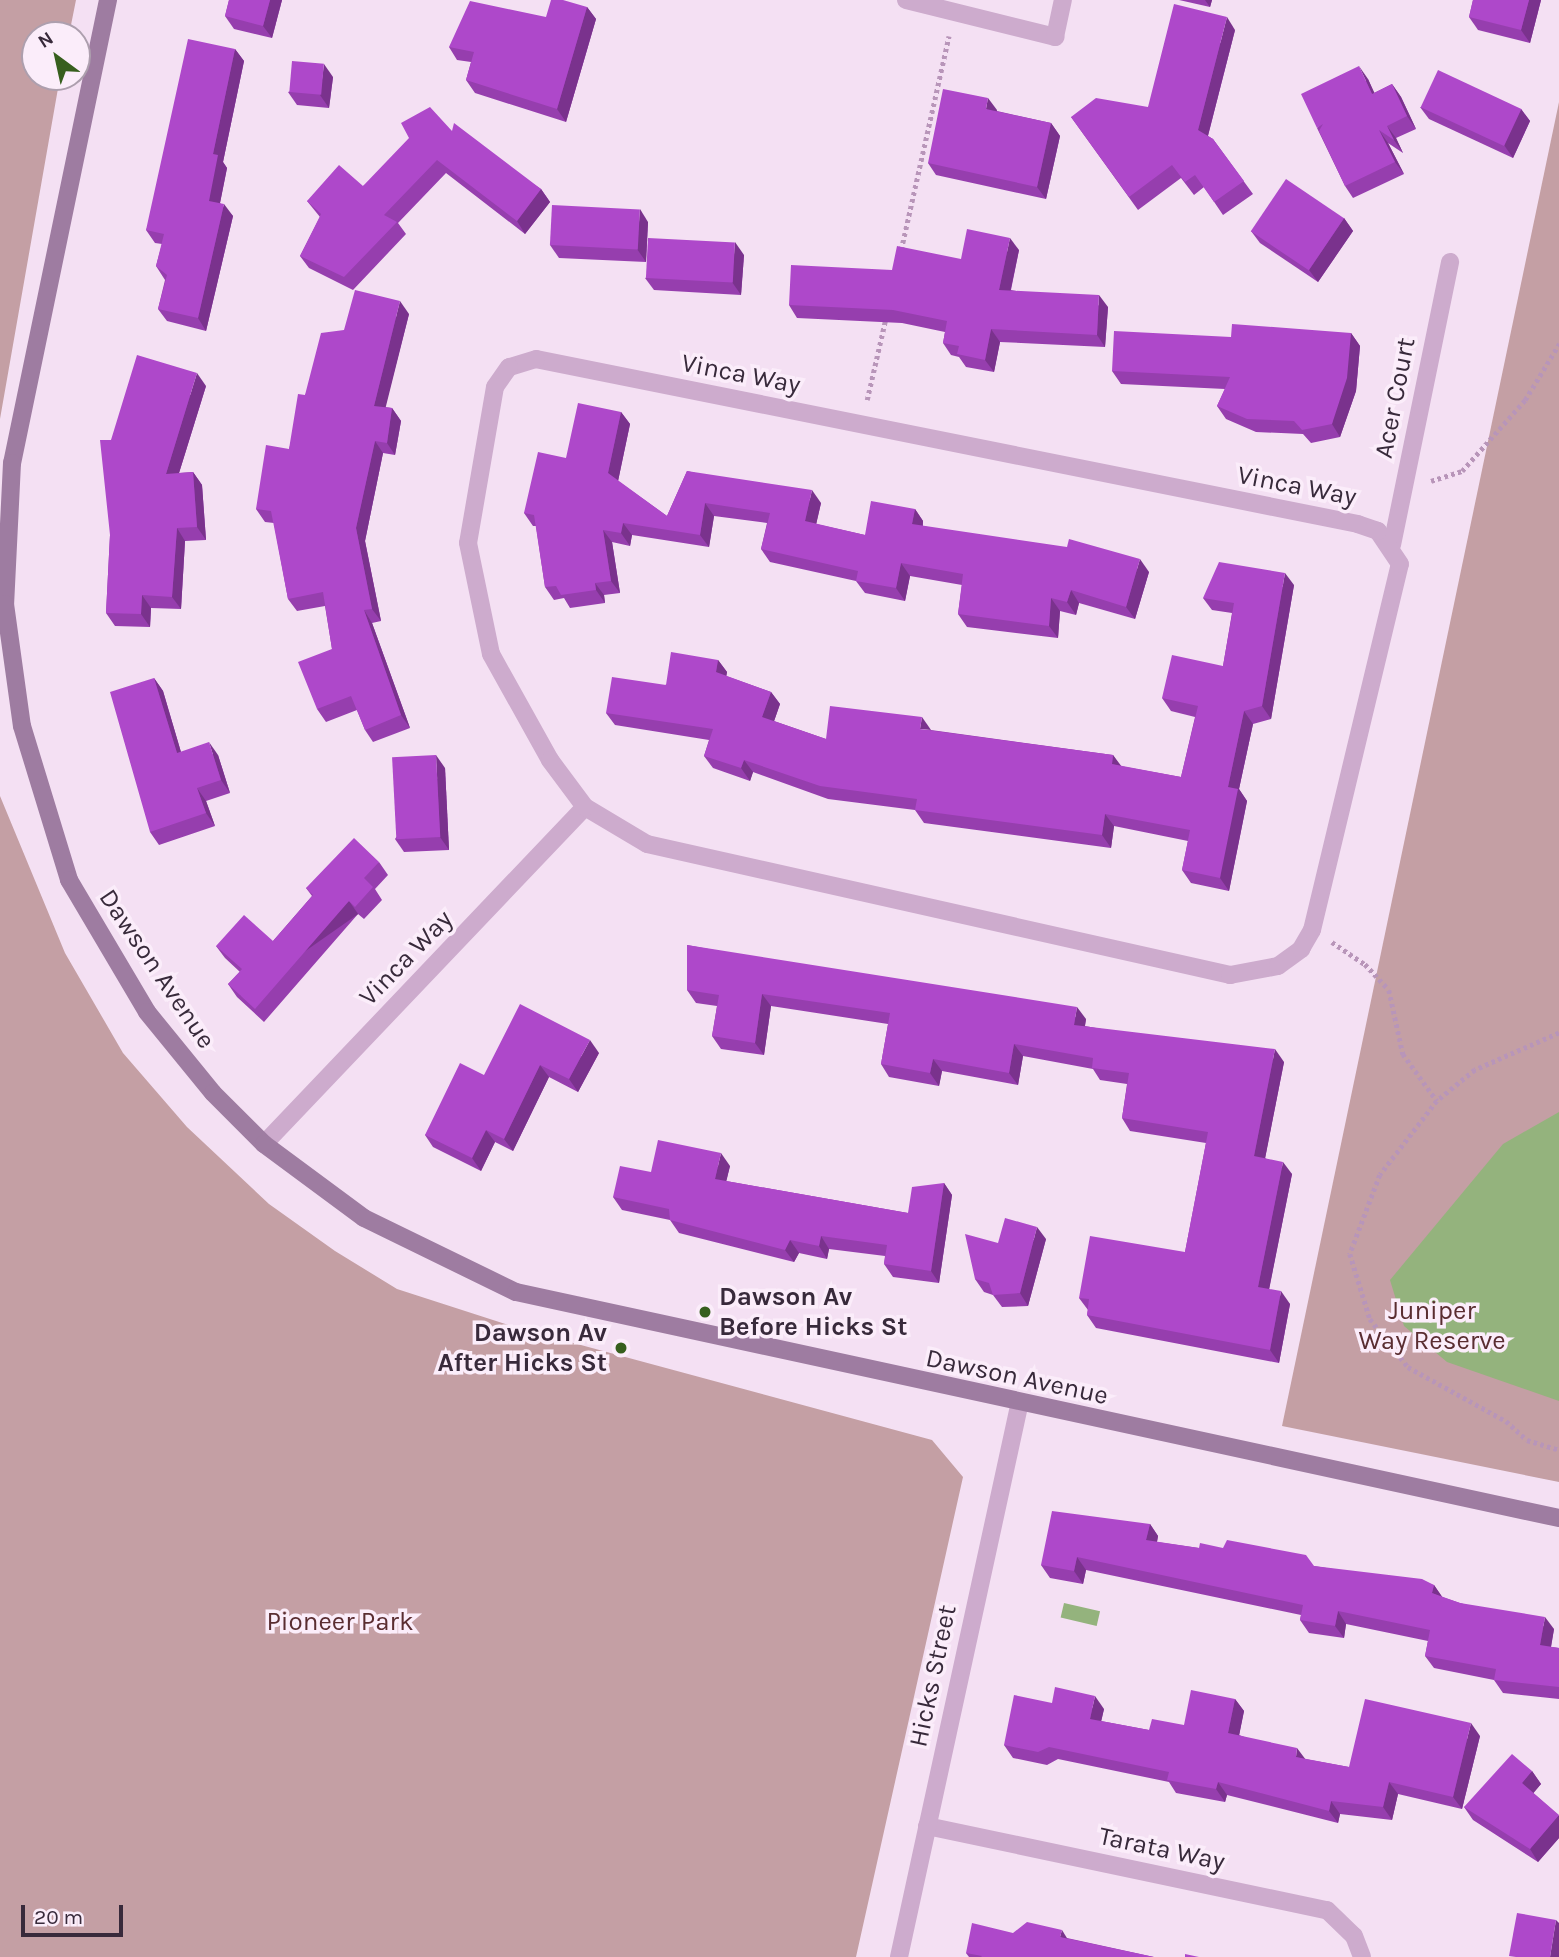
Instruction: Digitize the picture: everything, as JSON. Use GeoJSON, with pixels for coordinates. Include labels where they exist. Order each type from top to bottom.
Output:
{"type":"FeatureCollection","features":[{"type":"Feature","properties":{"kind":"main road","name":"Dawson Avenue"},"geometry":{"type":"LineString","coordinates":[[108,0],[12,463],[5,604],[13,671],[50,830],[83,911],[175,1052],[264,1144],[394,1236],[516,1292],[1019,1406],[1559,1518]]}},
{"type":"Feature","properties":{"kind":"street"},"geometry":{"type":"LineString","coordinates":[[906,0],[1055,37],[1063,0]]}},
{"type":"Feature","properties":{"kind":"street","name":"Acer Court"},"geometry":{"type":"LineString","coordinates":[[1392,545],[1450,262]]}},
{"type":"Feature","properties":{"kind":"street","name":"Vinca Way"},"geometry":{"type":"LineString","coordinates":[[1309,934],[1278,966],[1230,975],[648,844],[585,807],[505,682],[477,606],[470,504],[495,387],[509,368],[536,359],[1358,524],[1392,545]]}},
{"type":"Feature","properties":{"kind":"street"},"geometry":{"type":"LineString","coordinates":[[1309,934],[1400,564],[1392,545]]}},
{"type":"Feature","properties":{"kind":"street","name":"Vinca Way"},"geometry":{"type":"LineString","coordinates":[[264,1144],[585,807]]}},
{"type":"Feature","properties":{"kind":"street","name":"Hicks Street"},"geometry":{"type":"LineString","coordinates":[[899,1957],[1019,1406]]}},
{"type":"Feature","properties":{"kind":"street","name":"Tarata Way"},"geometry":{"type":"LineString","coordinates":[[927,1826],[1327,1910],[1349,1929],[1362,1957]]}},
{"type":"Feature","properties":{"kind":"path"},"geometry":{"type":"LineString","coordinates":[[898,265],[954,12]]}},
{"type":"Feature","properties":{"kind":"path"},"geometry":{"type":"LineString","coordinates":[[862,425],[889,305]]}},
{"type":"Feature","properties":{"kind":"path"},"geometry":{"type":"LineString","coordinates":[[1407,472],[1437,483],[1462,471],[1525,400],[1559,344]]}},
{"type":"Feature","properties":{"kind":"path"},"geometry":{"type":"LineString","coordinates":[[1309,934],[1343,947],[1388,990],[1403,1054],[1437,1101]]}},
{"type":"Feature","properties":{"kind":"path"},"geometry":{"type":"LineString","coordinates":[[1559,1033],[1475,1070],[1437,1101],[1380,1175],[1359,1216],[1350,1254],[1355,1286],[1370,1319],[1408,1367],[1506,1421],[1527,1440],[1559,1450]]}},
{"type":"Feature","properties":{"kind":"green space"},"geometry":{"type":"Polygon","coordinates":[[[0,0],[76,0],[72,21],[21,21],[21,91],[58,91],[0,419],[0,0]]]}},
{"type":"Feature","properties":{"kind":"green space","name":"Juniper Way Reserve"},"geometry":{"type":"Polygon","coordinates":[[[1559,102],[1559,1482],[1282,1426],[1559,102]]]}},
{"type":"Feature","properties":{"kind":"green space","name":"Pioneer Park"},"geometry":{"type":"Polygon","coordinates":[[[0,796],[65,953],[123,1053],[187,1127],[269,1204],[335,1251],[397,1289],[518,1328],[932,1440],[963,1477],[856,1957],[0,1957],[0,796]]]}},
{"type":"Feature","properties":{"kind":"shaded area"},"geometry":{"type":"Polygon","coordinates":[[[1559,1112],[1559,1401],[1447,1362],[1404,1326],[1390,1280],[1503,1144],[1559,1112]]]}},
{"type":"Feature","properties":{"kind":"shaded area"},"geometry":{"type":"Polygon","coordinates":[[[1064,1603],[1100,1611],[1097,1626],[1061,1618],[1064,1603]]]}},
{"type":"Feature","properties":{"kind":"building"},"geometry":{"type":"Polygon","coordinates":[[[229,0],[270,0],[263,26],[225,16],[229,0]]]}},
{"type":"Feature","properties":{"kind":"building"},"geometry":{"type":"Polygon","coordinates":[[[551,0],[563,0],[587,7],[557,109],[466,80],[474,52],[449,47],[470,1],[546,17],[551,0]]]}},
{"type":"Feature","properties":{"kind":"building"},"geometry":{"type":"Polygon","coordinates":[[[1473,0],[1529,0],[1521,30],[1469,17],[1473,0]]]}},
{"type":"Feature","properties":{"kind":"building"},"geometry":{"type":"Polygon","coordinates":[[[1174,4],[1227,17],[1198,130],[1213,139],[1244,181],[1214,202],[1195,175],[1185,182],[1172,165],[1129,197],[1071,117],[1096,98],[1148,107],[1174,4]]]}},
{"type":"Feature","properties":{"kind":"building"},"geometry":{"type":"Polygon","coordinates":[[[188,39],[235,49],[213,154],[218,155],[209,201],[224,204],[198,318],[158,309],[167,275],[156,266],[164,234],[146,230],[188,39]]]}},
{"type":"Feature","properties":{"kind":"building"},"geometry":{"type":"Polygon","coordinates":[[[292,61],[324,64],[321,95],[289,92],[292,61]]]}},
{"type":"Feature","properties":{"kind":"building"},"geometry":{"type":"Polygon","coordinates":[[[1359,66],[1372,94],[1392,84],[1407,116],[1387,126],[1394,140],[1379,130],[1395,162],[1345,186],[1319,131],[1323,124],[1317,128],[1301,94],[1359,66]]]}},
{"type":"Feature","properties":{"kind":"building"},"geometry":{"type":"Polygon","coordinates":[[[1438,70],[1521,109],[1504,146],[1421,107],[1438,70]]]}},
{"type":"Feature","properties":{"kind":"building"},"geometry":{"type":"Polygon","coordinates":[[[943,89],[988,98],[986,109],[1051,123],[1037,187],[928,163],[943,89]]]}},
{"type":"Feature","properties":{"kind":"building"},"geometry":{"type":"Polygon","coordinates":[[[430,107],[452,131],[454,123],[541,189],[517,221],[437,160],[384,215],[397,222],[344,277],[300,256],[321,214],[307,201],[339,165],[363,186],[409,138],[401,123],[430,107]]]}},
{"type":"Feature","properties":{"kind":"building"},"geometry":{"type":"Polygon","coordinates":[[[1286,179],[1344,218],[1309,270],[1251,231],[1286,179]]]}},
{"type":"Feature","properties":{"kind":"building"},"geometry":{"type":"Polygon","coordinates":[[[552,205],[640,210],[638,250],[550,245],[552,205]]]}},
{"type":"Feature","properties":{"kind":"building"},"geometry":{"type":"Polygon","coordinates":[[[967,229],[1010,238],[999,290],[1099,295],[1097,335],[991,329],[985,360],[957,354],[959,346],[943,343],[947,321],[893,310],[789,305],[791,265],[892,270],[897,246],[961,259],[967,229]]]}},
{"type":"Feature","properties":{"kind":"building"},"geometry":{"type":"Polygon","coordinates":[[[648,238],[735,243],[733,282],[646,278],[648,238]]]}},
{"type":"Feature","properties":{"kind":"building"},"geometry":{"type":"Polygon","coordinates":[[[355,290],[400,301],[374,406],[392,408],[387,443],[375,441],[356,528],[372,609],[364,610],[401,715],[365,730],[351,696],[317,709],[298,662],[332,649],[323,592],[288,599],[271,511],[256,509],[266,445],[289,449],[298,394],[305,395],[321,333],[344,330],[355,290]]]}},
{"type":"Feature","properties":{"kind":"building"},"geometry":{"type":"Polygon","coordinates":[[[1232,324],[1351,333],[1347,378],[1332,424],[1302,430],[1294,421],[1247,419],[1217,406],[1230,377],[1112,371],[1114,331],[1231,337],[1232,324]]]}},
{"type":"Feature","properties":{"kind":"building"},"geometry":{"type":"Polygon","coordinates":[[[137,355],[197,373],[166,474],[193,472],[197,527],[177,528],[172,597],[142,595],[141,614],[106,613],[110,535],[100,440],[111,440],[137,355]]]}},
{"type":"Feature","properties":{"kind":"building"},"geometry":{"type":"Polygon","coordinates":[[[578,403],[621,412],[608,473],[667,516],[687,471],[812,490],[805,521],[865,535],[871,501],[915,509],[912,524],[1067,547],[1069,539],[1140,559],[1126,607],[1071,590],[1067,602],[1051,598],[1049,626],[958,614],[963,574],[901,563],[896,588],[856,581],[858,571],[761,549],[770,513],[705,503],[700,535],[623,523],[621,533],[603,530],[611,581],[595,583],[596,590],[561,595],[556,586],[545,587],[534,515],[524,513],[538,452],[566,458],[578,403]]]}},
{"type":"Feature","properties":{"kind":"building"},"geometry":{"type":"Polygon","coordinates":[[[1219,562],[1285,573],[1262,706],[1244,711],[1228,787],[1238,789],[1220,878],[1182,870],[1190,830],[1105,814],[1102,835],[915,810],[917,799],[820,786],[744,760],[741,768],[704,756],[713,729],[606,713],[612,677],[666,685],[671,652],[718,660],[716,672],[771,692],[762,717],[826,739],[830,706],[922,717],[920,729],[1113,755],[1112,764],[1181,777],[1198,706],[1162,698],[1172,655],[1223,666],[1234,603],[1203,598],[1219,562]]]}},
{"type":"Feature","properties":{"kind":"building"},"geometry":{"type":"Polygon","coordinates":[[[154,678],[177,753],[209,742],[221,780],[197,788],[206,813],[150,832],[110,692],[154,678]]]}},
{"type":"Feature","properties":{"kind":"building"},"geometry":{"type":"Polygon","coordinates":[[[436,755],[440,837],[396,839],[392,757],[436,755]]]}},
{"type":"Feature","properties":{"kind":"building"},"geometry":{"type":"Polygon","coordinates":[[[354,838],[379,862],[364,878],[373,887],[355,907],[349,901],[255,1009],[228,984],[242,969],[216,946],[244,915],[273,941],[313,895],[306,888],[354,838]]]}},
{"type":"Feature","properties":{"kind":"building"},"geometry":{"type":"Polygon","coordinates":[[[687,945],[1077,1007],[1074,1025],[1275,1049],[1254,1156],[1283,1162],[1258,1287],[1281,1291],[1270,1350],[1087,1315],[1089,1299],[1079,1298],[1090,1236],[1185,1252],[1208,1132],[1122,1118],[1129,1073],[1092,1068],[1093,1058],[1014,1044],[1009,1073],[933,1059],[930,1073],[881,1064],[890,1013],[762,994],[755,1043],[712,1036],[719,995],[687,990],[687,945]]]}},
{"type":"Feature","properties":{"kind":"building"},"geometry":{"type":"Polygon","coordinates":[[[520,1004],[590,1040],[569,1079],[540,1065],[504,1139],[486,1130],[472,1158],[425,1135],[460,1063],[484,1075],[520,1004]]]}},
{"type":"Feature","properties":{"kind":"building"},"geometry":{"type":"Polygon","coordinates":[[[658,1140],[721,1153],[715,1179],[908,1213],[912,1187],[944,1183],[931,1271],[884,1264],[887,1245],[821,1236],[819,1246],[790,1240],[785,1250],[670,1220],[669,1209],[613,1197],[620,1166],[651,1172],[658,1140]]]}},
{"type":"Feature","properties":{"kind":"building"},"geometry":{"type":"Polygon","coordinates":[[[1005,1218],[1037,1227],[1020,1293],[993,1295],[989,1283],[975,1279],[965,1234],[998,1243],[1005,1218]]]}},
{"type":"Feature","properties":{"kind":"building"},"geometry":{"type":"Polygon","coordinates":[[[1052,1511],[1150,1524],[1146,1540],[1199,1548],[1200,1543],[1223,1548],[1227,1540],[1306,1555],[1314,1566],[1422,1579],[1434,1585],[1432,1593],[1460,1603],[1545,1617],[1540,1645],[1559,1648],[1559,1687],[1494,1680],[1496,1669],[1425,1656],[1430,1630],[1338,1611],[1335,1626],[1300,1620],[1303,1605],[1077,1557],[1074,1571],[1041,1565],[1052,1511]]]}},
{"type":"Feature","properties":{"kind":"building"},"geometry":{"type":"Polygon","coordinates":[[[1055,1687],[1095,1696],[1090,1719],[1149,1730],[1152,1719],[1184,1725],[1191,1690],[1235,1699],[1228,1733],[1297,1748],[1296,1757],[1349,1767],[1365,1699],[1471,1723],[1453,1797],[1389,1782],[1383,1807],[1331,1801],[1329,1811],[1218,1782],[1216,1789],[1167,1780],[1169,1772],[1049,1747],[1038,1752],[1004,1745],[1014,1695],[1052,1703],[1055,1687]]]}},
{"type":"Feature","properties":{"kind":"building"},"geometry":{"type":"Polygon","coordinates":[[[1512,1754],[1532,1771],[1522,1783],[1559,1815],[1530,1849],[1464,1807],[1512,1754]]]}},
{"type":"Feature","properties":{"kind":"building"},"geometry":{"type":"Polygon","coordinates":[[[1517,1913],[1556,1920],[1550,1957],[1509,1956],[1517,1913]]]}},
{"type":"Feature","properties":{"kind":"building"},"geometry":{"type":"Polygon","coordinates":[[[1027,1922],[1062,1930],[1060,1937],[1154,1957],[981,1957],[966,1953],[972,1923],[1013,1933],[1027,1922]]]}},
{"type":"Feature","properties":{"kind":"place","name":"Dawson Av Before Hicks St"},"geometry":{"type":"Point","coordinates":[705,1312]}},
{"type":"Feature","properties":{"kind":"place","name":"Dawson Av After Hicks St"},"geometry":{"type":"Point","coordinates":[621,1348]}}]}
